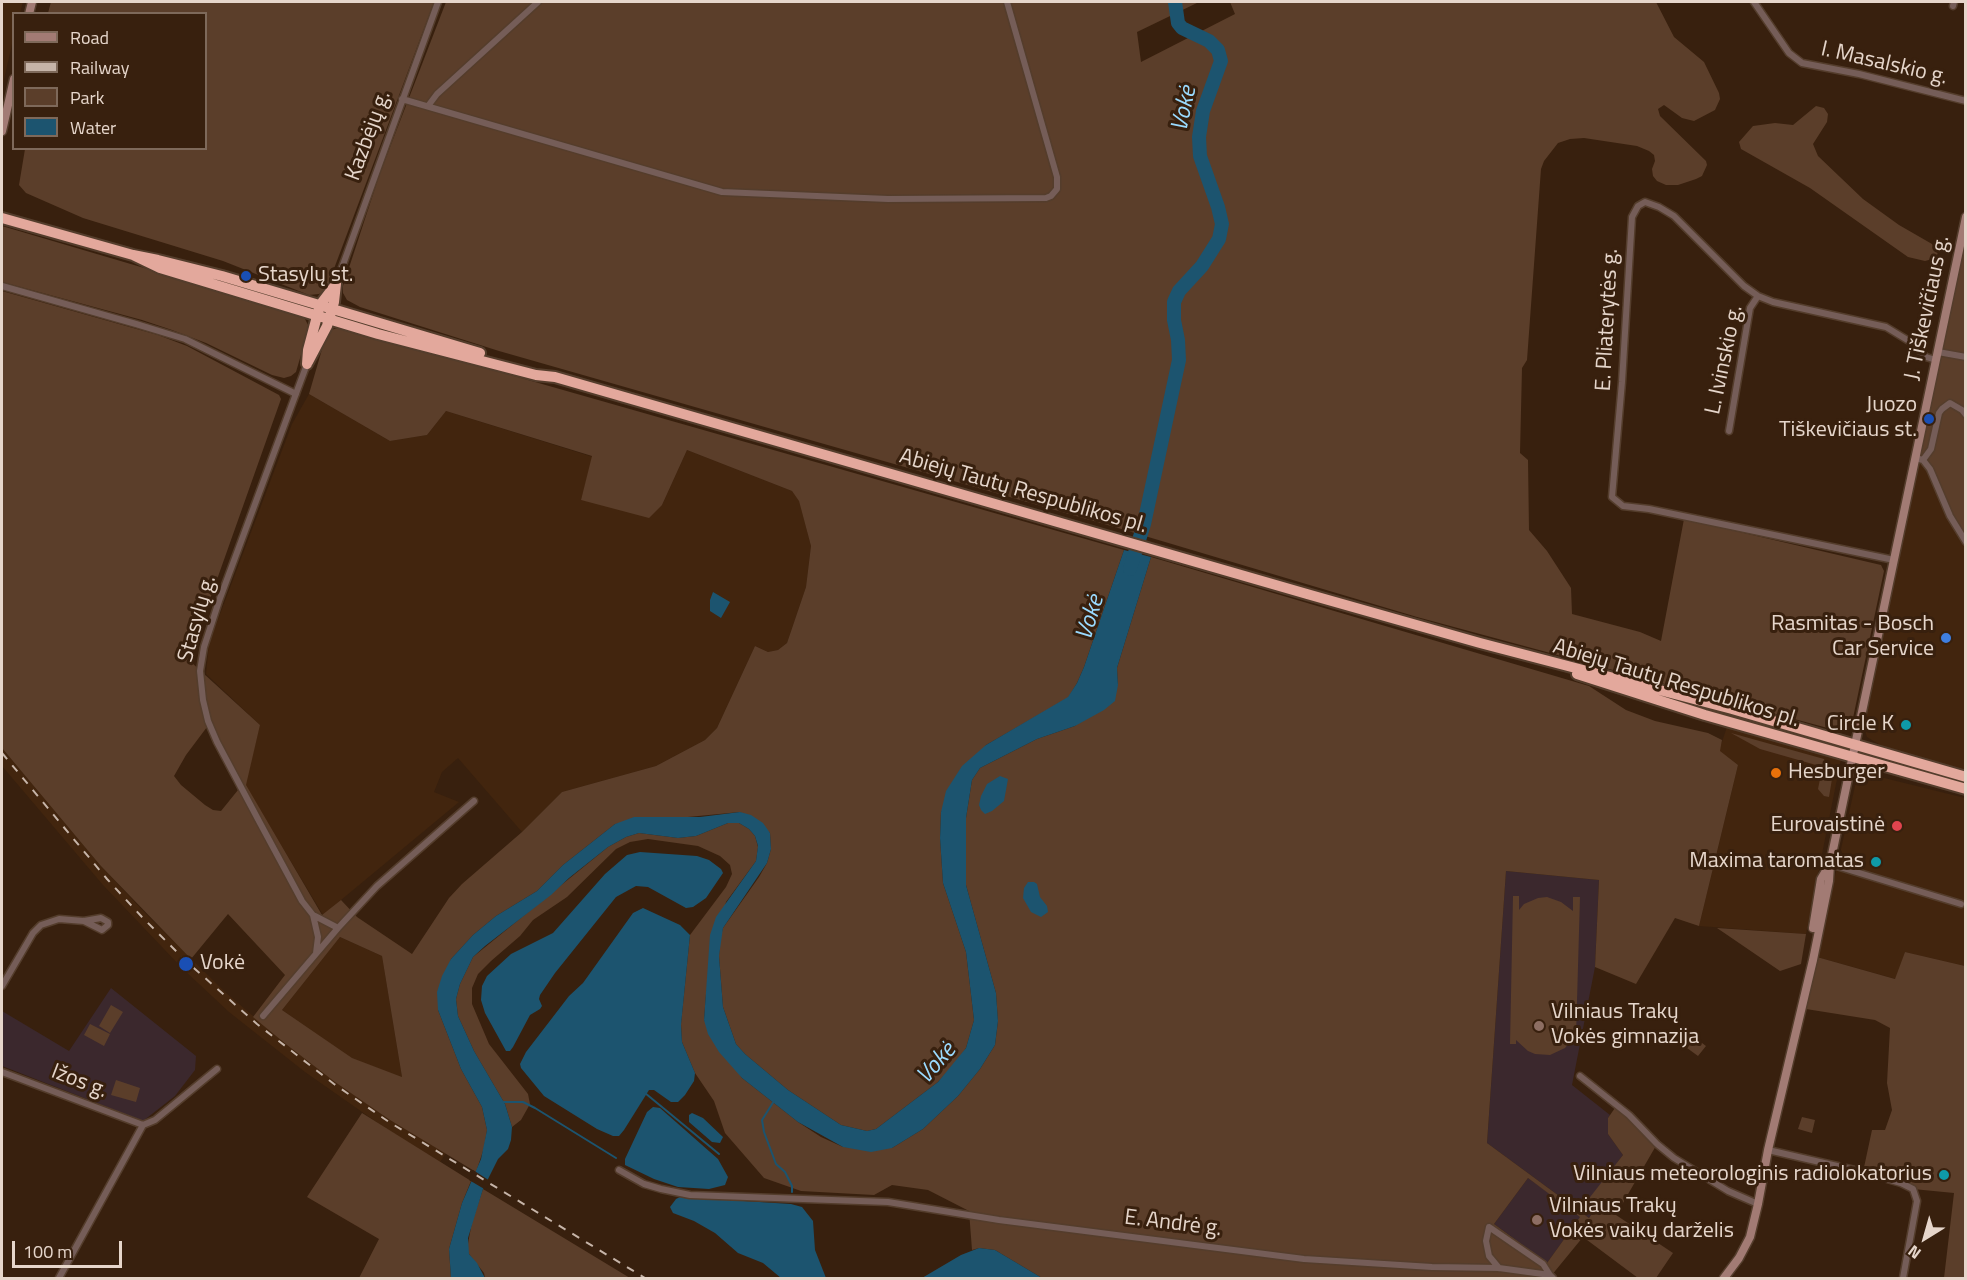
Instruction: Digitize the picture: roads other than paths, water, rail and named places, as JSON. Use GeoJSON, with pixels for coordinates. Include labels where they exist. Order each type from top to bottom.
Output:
{"type":"FeatureCollection","features":[{"type":"Feature","properties":{"kind":"highway","name":"Abiejų Tautų Respublikos pl."},"geometry":{"type":"LineString","coordinates":[[2,218],[133,255],[160,268],[537,370],[1480,643],[1705,715],[1965,789]]}},
{"type":"Feature","properties":{"kind":"highway"},"geometry":{"type":"LineString","coordinates":[[307,363],[308,350],[319,311],[336,284]]}},
{"type":"Feature","properties":{"kind":"highway"},"geometry":{"type":"LineString","coordinates":[[307,363],[318,345],[331,314],[336,284]]}},
{"type":"Feature","properties":{"kind":"highway","name":"Abiejų Tautų Respublikos pl."},"geometry":{"type":"LineString","coordinates":[[1480,643],[1575,666],[1965,777]]}},
{"type":"Feature","properties":{"kind":"main road"},"geometry":{"type":"LineString","coordinates":[[2,131],[12,88]]}},
{"type":"Feature","properties":{"kind":"main road","name":"J. Tiškevičiaus g."},"geometry":{"type":"LineString","coordinates":[[1724,1278],[1750,1238],[1758,1204],[1800,1012],[1800,996],[1821,879],[1830,864],[1894,560],[1919,459],[1965,217]]}},
{"type":"Feature","properties":{"kind":"street","name":"Kazbėjų g."},"geometry":{"type":"LineString","coordinates":[[336,284],[438,2]]}},
{"type":"Feature","properties":{"kind":"street"},"geometry":{"type":"LineString","coordinates":[[428,106],[437,94],[538,2]]}},
{"type":"Feature","properties":{"kind":"street"},"geometry":{"type":"LineString","coordinates":[[402,99],[729,193],[888,199],[1046,198],[1057,189],[1057,177],[1007,2]]}},
{"type":"Feature","properties":{"kind":"street","name":"I. Masalskio g."},"geometry":{"type":"LineString","coordinates":[[1754,2],[1789,52],[1802,63],[1869,76],[1965,101]]}},
{"type":"Feature","properties":{"kind":"street","name":"E. Pliaterytės g."},"geometry":{"type":"LineString","coordinates":[[1894,560],[1623,506],[1612,497],[1622,393],[1632,217],[1638,206],[1646,201],[1674,216],[1744,286],[1758,296],[1773,302],[1886,327],[1909,341],[1926,357],[1937,356]]}},
{"type":"Feature","properties":{"kind":"street"},"geometry":{"type":"LineString","coordinates":[[2,286],[184,339],[296,394]]}},
{"type":"Feature","properties":{"kind":"street","name":"L. Ivinskio g."},"geometry":{"type":"LineString","coordinates":[[1729,431],[1750,308],[1758,296]]}},
{"type":"Feature","properties":{"kind":"street"},"geometry":{"type":"LineString","coordinates":[[1937,356],[1965,357]]}},
{"type":"Feature","properties":{"kind":"street","name":"Stasylų g."},"geometry":{"type":"LineString","coordinates":[[307,363],[209,632],[200,671],[208,721],[217,742],[302,901],[313,915],[338,928]]}},
{"type":"Feature","properties":{"kind":"street"},"geometry":{"type":"LineString","coordinates":[[1965,415],[1962,410],[1946,404],[1939,413],[1930,449],[1919,459],[1930,469],[1950,516],[1965,542]]}},
{"type":"Feature","properties":{"kind":"street"},"geometry":{"type":"LineString","coordinates":[[263,1016],[338,928],[397,867],[474,801]]}},
{"type":"Feature","properties":{"kind":"street"},"geometry":{"type":"LineString","coordinates":[[1830,864],[1961,904]]}},
{"type":"Feature","properties":{"kind":"street"},"geometry":{"type":"LineString","coordinates":[[313,915],[318,937],[316,954]]}},
{"type":"Feature","properties":{"kind":"street"},"geometry":{"type":"LineString","coordinates":[[2,986],[37,928],[60,919],[84,921]]}},
{"type":"Feature","properties":{"kind":"street"},"geometry":{"type":"LineString","coordinates":[[59,1278],[143,1125],[155,1120],[217,1069]]}},
{"type":"Feature","properties":{"kind":"street","name":"Ižos g."},"geometry":{"type":"LineString","coordinates":[[2,1072],[143,1125]]}},
{"type":"Feature","properties":{"kind":"street"},"geometry":{"type":"LineString","coordinates":[[1580,1076],[1629,1115],[1674,1158],[1728,1191],[1758,1204]]}},
{"type":"Feature","properties":{"kind":"street"},"geometry":{"type":"LineString","coordinates":[[1768,1150],[1901,1182],[1913,1189],[1917,1201],[1903,1278]]}},
{"type":"Feature","properties":{"kind":"street","name":"E. Andrė g."},"geometry":{"type":"LineString","coordinates":[[619,1170],[644,1184],[672,1192],[712,1197],[900,1204],[999,1220],[1304,1260],[1432,1268],[1499,1268],[1552,1277]]}},
{"type":"Feature","properties":{"kind":"street"},"geometry":{"type":"LineString","coordinates":[[1499,1268],[1489,1256],[1486,1241],[1489,1227],[1543,1264],[1552,1277]]}},
{"type":"Feature","properties":{"kind":"water"},"geometry":{"type":"Polygon","coordinates":[[[1124,550],[1151,557],[1117,668],[1118,685],[1115,701],[1104,710],[1075,726],[1037,739],[980,768],[972,780],[966,818],[966,885],[996,993],[998,1021],[995,1045],[980,1069],[958,1096],[923,1129],[892,1148],[871,1152],[843,1147],[798,1122],[742,1078],[719,1052],[708,1034],[704,1020],[710,935],[716,917],[756,861],[758,846],[755,836],[739,823],[728,823],[696,836],[678,838],[639,833],[626,837],[608,847],[485,946],[473,957],[460,984],[456,999],[458,1016],[474,1051],[505,1104],[512,1127],[508,1149],[498,1159],[483,1189],[468,1238],[469,1254],[485,1278],[451,1278],[449,1249],[462,1203],[481,1159],[487,1130],[482,1107],[461,1069],[438,1010],[437,992],[442,976],[451,959],[473,935],[496,916],[537,891],[563,865],[615,824],[634,817],[700,817],[740,812],[751,815],[763,823],[770,833],[771,849],[767,863],[723,928],[719,956],[723,1007],[736,1044],[788,1090],[841,1125],[867,1131],[876,1129],[938,1082],[966,1048],[974,1020],[966,952],[943,883],[940,838],[941,812],[946,791],[962,766],[986,745],[1068,697],[1084,667],[1124,550]]]}},
{"type":"Feature","properties":{"kind":"water"},"geometry":{"type":"Polygon","coordinates":[[[713,592],[730,602],[721,618],[710,611],[713,592]]]}},
{"type":"Feature","properties":{"kind":"water"},"geometry":{"type":"Polygon","coordinates":[[[1000,776],[1008,779],[1004,801],[985,814],[979,805],[981,796],[987,784],[1000,776]]]}},
{"type":"Feature","properties":{"kind":"water"},"geometry":{"type":"Polygon","coordinates":[[[640,852],[697,856],[709,860],[723,873],[706,898],[693,907],[686,908],[648,887],[636,886],[616,897],[555,973],[540,995],[542,1006],[530,1015],[513,1047],[510,1051],[506,1051],[485,1013],[481,1000],[482,986],[487,976],[511,954],[553,933],[605,874],[627,855],[640,852]]]}},
{"type":"Feature","properties":{"kind":"water"},"geometry":{"type":"Polygon","coordinates":[[[1028,882],[1037,884],[1040,897],[1047,906],[1048,912],[1041,917],[1031,912],[1023,898],[1024,888],[1028,882]]]}},
{"type":"Feature","properties":{"kind":"water"},"geometry":{"type":"Polygon","coordinates":[[[643,908],[680,925],[690,935],[681,1025],[682,1042],[695,1073],[694,1081],[678,1102],[671,1102],[654,1090],[649,1090],[624,1130],[619,1136],[613,1136],[597,1129],[544,1096],[520,1064],[526,1052],[569,996],[583,983],[633,913],[643,908]]]}},
{"type":"Feature","properties":{"kind":"water"},"geometry":{"type":"Polygon","coordinates":[[[653,1107],[660,1108],[718,1159],[728,1177],[725,1185],[709,1189],[678,1187],[654,1179],[625,1165],[625,1159],[647,1112],[653,1107]]]}},
{"type":"Feature","properties":{"kind":"water"},"geometry":{"type":"Polygon","coordinates":[[[692,1113],[703,1118],[723,1137],[720,1143],[712,1142],[689,1122],[689,1115],[692,1113]]]}},
{"type":"Feature","properties":{"kind":"water"},"geometry":{"type":"Polygon","coordinates":[[[680,1197],[791,1204],[802,1207],[813,1221],[815,1250],[826,1278],[781,1278],[763,1263],[738,1253],[715,1233],[694,1221],[673,1213],[670,1207],[680,1197]]]}},
{"type":"Feature","properties":{"kind":"water"},"geometry":{"type":"Polygon","coordinates":[[[979,1248],[995,1250],[1042,1278],[922,1278],[961,1255],[979,1248]]]}},
{"type":"Feature","properties":{"kind":"waterway","name":"Vokė"},"geometry":{"type":"LineString","coordinates":[[1130,569],[1144,524],[1179,360],[1174,302],[1179,291],[1202,266],[1219,239],[1222,224],[1200,156],[1199,137],[1203,111],[1221,61],[1218,50],[1209,41],[1182,28],[1178,23],[1175,2]]}},
{"type":"Feature","properties":{"kind":"waterway"},"geometry":{"type":"LineString","coordinates":[[645,1093],[719,1154]]}},
{"type":"Feature","properties":{"kind":"waterway"},"geometry":{"type":"LineString","coordinates":[[774,1101],[762,1120],[764,1132],[776,1164],[785,1172],[792,1186],[792,1192]]}},
{"type":"Feature","properties":{"kind":"waterway"},"geometry":{"type":"LineString","coordinates":[[503,1102],[523,1102],[616,1158]]}},
{"type":"Feature","properties":{"kind":"railway"},"geometry":{"type":"LineString","coordinates":[[2,753],[107,879],[142,917],[187,962],[257,1024],[334,1084],[389,1122],[645,1278]]}},
{"type":"Feature","properties":{"kind":"place","name":"Stasylų st."},"geometry":{"type":"Point","coordinates":[246,276]}},
{"type":"Feature","properties":{"kind":"place","name":"Juozo Tiškevičiaus st."},"geometry":{"type":"Point","coordinates":[1929,419]}},
{"type":"Feature","properties":{"kind":"place","name":"Rasmitas - Bosch Car Service"},"geometry":{"type":"Point","coordinates":[1946,638]}},
{"type":"Feature","properties":{"kind":"place","name":"Circle K"},"geometry":{"type":"Point","coordinates":[1906,725]}},
{"type":"Feature","properties":{"kind":"place","name":"Hesburger"},"geometry":{"type":"Point","coordinates":[1776,773]}},
{"type":"Feature","properties":{"kind":"place","name":"Eurovaistinė"},"geometry":{"type":"Point","coordinates":[1897,826]}},
{"type":"Feature","properties":{"kind":"place","name":"Maxima taromatas"},"geometry":{"type":"Point","coordinates":[1876,862]}},
{"type":"Feature","properties":{"kind":"place","name":"Vokė"},"geometry":{"type":"Point","coordinates":[186,964]}},
{"type":"Feature","properties":{"kind":"place","name":"Vilniaus Trakų Vokės gimnazija"},"geometry":{"type":"Point","coordinates":[1539,1026]}},
{"type":"Feature","properties":{"kind":"place","name":"Vilniaus meteorologinis radiolokatorius"},"geometry":{"type":"Point","coordinates":[1944,1175]}},
{"type":"Feature","properties":{"kind":"place","name":"Vilniaus Trakų Vokės vaikų darželis"},"geometry":{"type":"Point","coordinates":[1537,1220]}}]}
